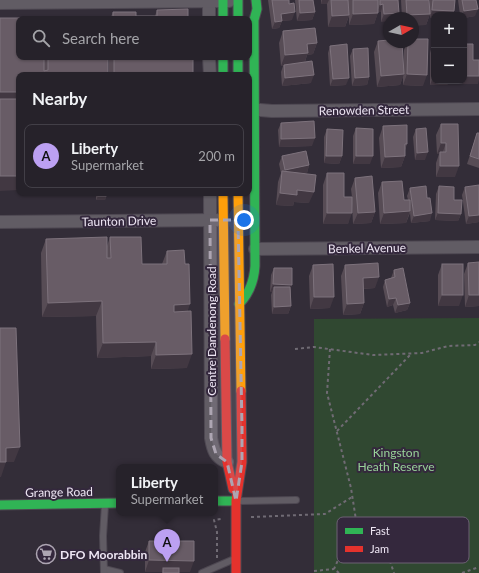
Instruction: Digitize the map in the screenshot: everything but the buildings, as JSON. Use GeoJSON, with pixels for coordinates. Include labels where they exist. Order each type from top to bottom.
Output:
{"type":"FeatureCollection","features":[{"type":"Feature","properties":{"kind":"main road"},"geometry":{"type":"LineString","coordinates":[[238,304],[246,297],[254,281],[256,249],[252,110],[254,20],[257,9],[256,0]]}},
{"type":"Feature","properties":{"kind":"main road"},"geometry":{"type":"LineString","coordinates":[[223,1],[223,16]]}},
{"type":"Feature","properties":{"kind":"main road"},"geometry":{"type":"LineString","coordinates":[[238,1],[238,16]]}},
{"type":"Feature","properties":{"kind":"main road"},"geometry":{"type":"LineString","coordinates":[[223,60],[223,72]]}},
{"type":"Feature","properties":{"kind":"main road"},"geometry":{"type":"LineString","coordinates":[[238,60],[238,72]]}},
{"type":"Feature","properties":{"kind":"main road","name":"Centre Dandenong Road"},"geometry":{"type":"LineString","coordinates":[[223,196],[227,462],[236,501]]}},
{"type":"Feature","properties":{"kind":"main road","name":"Centre Dandenong Road"},"geometry":{"type":"LineString","coordinates":[[236,573],[236,501],[242,462],[238,304],[238,196]]}},
{"type":"Feature","properties":{"kind":"main road"},"geometry":{"type":"LineString","coordinates":[[218,501],[236,501]]}},
{"type":"Feature","properties":{"kind":"main road","name":"Grange Road"},"geometry":{"type":"LineString","coordinates":[[0,505],[116,503]]}},
{"type":"Feature","properties":{"kind":"street"},"geometry":{"type":"LineString","coordinates":[[209,1],[209,16]]}},
{"type":"Feature","properties":{"kind":"street"},"geometry":{"type":"LineString","coordinates":[[0,3],[238,1],[249,11],[252,16]]}},
{"type":"Feature","properties":{"kind":"street"},"geometry":{"type":"LineString","coordinates":[[252,16],[254,20]]}},
{"type":"Feature","properties":{"kind":"street"},"geometry":{"type":"LineString","coordinates":[[210,60],[210,72]]}},
{"type":"Feature","properties":{"kind":"street","name":"Renowden Street"},"geometry":{"type":"LineString","coordinates":[[252,110],[479,109]]}},
{"type":"Feature","properties":{"kind":"street","name":"Centre Dandenong Road"},"geometry":{"type":"LineString","coordinates":[[210,196],[211,438],[212,448],[220,459],[227,462]]}},
{"type":"Feature","properties":{"kind":"street","name":"Taunton Drive"},"geometry":{"type":"LineString","coordinates":[[0,222],[238,220]]}},
{"type":"Feature","properties":{"kind":"street","name":"Benkel Avenue"},"geometry":{"type":"LineString","coordinates":[[256,249],[479,247]]}},
{"type":"Feature","properties":{"kind":"lane"},"geometry":{"type":"LineString","coordinates":[[236,501],[296,500]]}},
{"type":"Feature","properties":{"kind":"lane"},"geometry":{"type":"LineString","coordinates":[[105,503],[104,571],[120,573]]}},
{"type":"Feature","properties":{"kind":"lane"},"geometry":{"type":"LineString","coordinates":[[202,573],[236,558]]}},
{"type":"Feature","properties":{"kind":"path"},"geometry":{"type":"LineString","coordinates":[[295,349],[314,347],[373,355],[422,352],[448,346],[475,345],[479,342]]}},
{"type":"Feature","properties":{"kind":"path"},"geometry":{"type":"LineString","coordinates":[[330,349],[327,394],[353,497],[356,517]]}},
{"type":"Feature","properties":{"kind":"path"},"geometry":{"type":"LineString","coordinates":[[337,431],[411,353]]}},
{"type":"Feature","properties":{"kind":"path"},"geometry":{"type":"LineString","coordinates":[[217,567],[217,532],[214,520],[325,514],[353,497]]}},
{"type":"Feature","properties":{"kind":"path"},"geometry":{"type":"LineString","coordinates":[[334,569],[337,562]]}},
{"type":"Feature","properties":{"kind":"path"},"geometry":{"type":"LineString","coordinates":[[390,563],[394,573]]}},
{"type":"Feature","properties":{"kind":"path"},"geometry":{"type":"LineString","coordinates":[[462,573],[479,567]]}},
{"type":"Feature","properties":{"kind":"path"},"geometry":{"type":"LineString","coordinates":[[314,571],[334,569],[339,573]]}},
{"type":"Feature","properties":{"kind":"highlighted area"},"geometry":{"type":"Polygon","coordinates":[[[210,220],[238,220],[242,462],[236,501],[227,462],[216,454],[211,438],[210,220]]]}},
{"type":"Feature","properties":{"kind":"green space","name":"Kingston Heath Reserve"},"geometry":{"type":"Polygon","coordinates":[[[479,318],[479,573],[314,573],[314,319],[479,318]]]}},
{"type":"Feature","properties":{"kind":"traffic: fast"},"geometry":{"type":"LineString","coordinates":[[223,0],[223,16]]}},
{"type":"Feature","properties":{"kind":"traffic: fast"},"geometry":{"type":"LineString","coordinates":[[238,0],[238,16]]}},
{"type":"Feature","properties":{"kind":"traffic: fast"},"geometry":{"type":"LineString","coordinates":[[239,304],[246,296],[251,286],[255,266],[254,20],[257,9],[256,0]]}},
{"type":"Feature","properties":{"kind":"traffic: fast"},"geometry":{"type":"LineString","coordinates":[[223,60],[223,72]]}},
{"type":"Feature","properties":{"kind":"traffic: fast"},"geometry":{"type":"LineString","coordinates":[[238,60],[238,72]]}},
{"type":"Feature","properties":{"kind":"traffic: fast"},"geometry":{"type":"LineString","coordinates":[[218,501],[236,501]]}},
{"type":"Feature","properties":{"kind":"traffic: fast"},"geometry":{"type":"LineString","coordinates":[[0,505],[116,503]]}},
{"type":"Feature","properties":{"kind":"traffic: slow"},"geometry":{"type":"LineString","coordinates":[[223,196],[225,339]]}},
{"type":"Feature","properties":{"kind":"traffic: slow"},"geometry":{"type":"LineString","coordinates":[[238,196],[241,391]]}},
{"type":"Feature","properties":{"kind":"traffic: jam"},"geometry":{"type":"LineString","coordinates":[[225,339],[227,462],[233,489]]}},
{"type":"Feature","properties":{"kind":"traffic: jam"},"geometry":{"type":"LineString","coordinates":[[236,573],[236,501],[242,462],[241,391]]}},
{"type":"Feature","properties":{"kind":"place","name":"DFO Moorabbin"},"geometry":{"type":"Point","coordinates":[46,554]}},
{"type":"Feature","properties":{"kind":"place","name":"Liberty"},"geometry":{"type":"Point","coordinates":[167,562]}}]}
